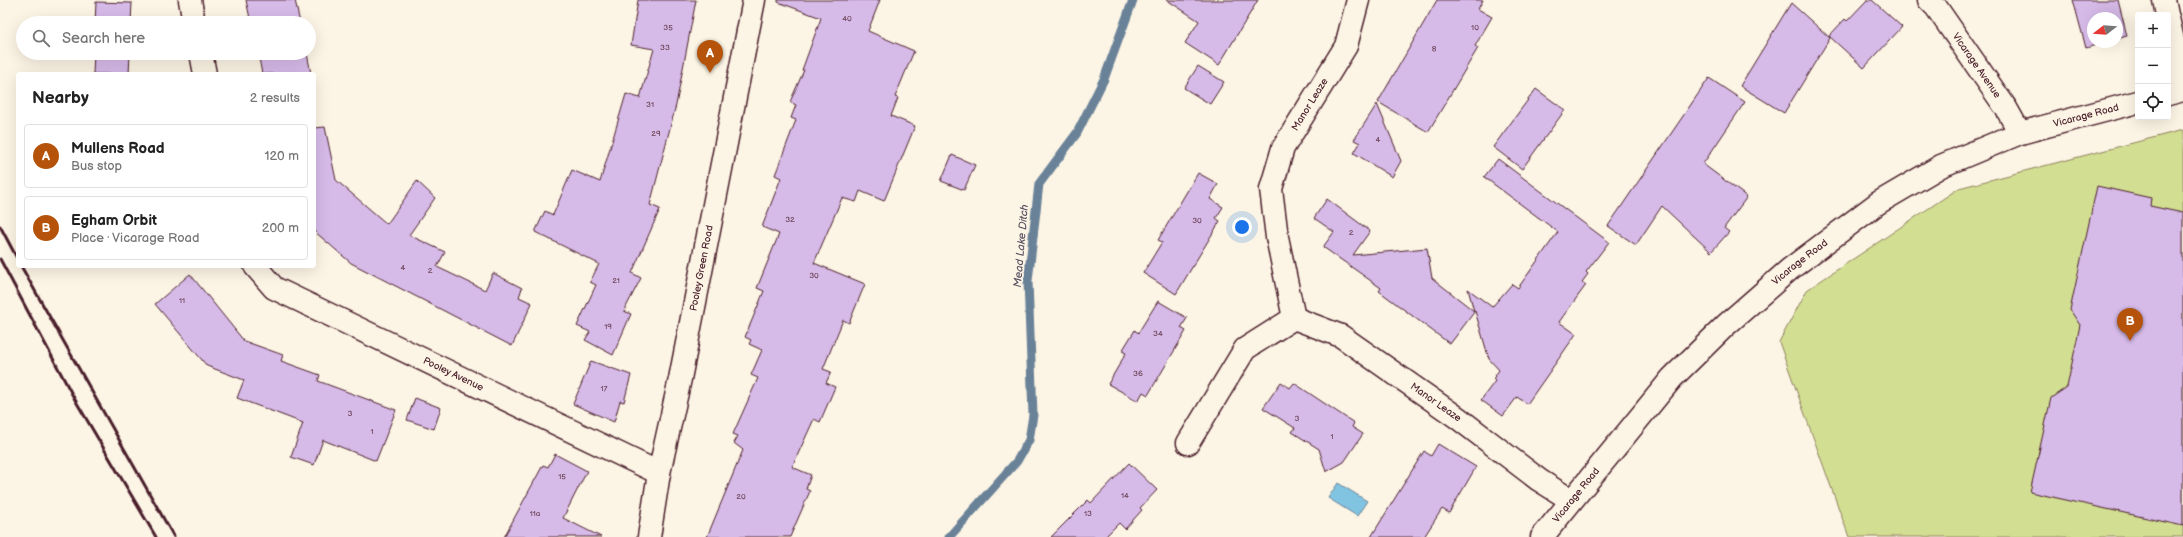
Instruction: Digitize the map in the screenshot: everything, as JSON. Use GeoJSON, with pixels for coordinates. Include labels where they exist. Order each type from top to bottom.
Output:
{"type":"FeatureCollection","features":[{"type":"Feature","properties":{"kind":"street"},"geometry":{"type":"LineString","coordinates":[[190,0],[193,16]]}},
{"type":"Feature","properties":{"kind":"street","name":"Pooley Green Road"},"geometry":{"type":"LineString","coordinates":[[649,537],[659,474],[680,379],[754,0]]}},
{"type":"Feature","properties":{"kind":"street","name":"Vicarage Avenue"},"geometry":{"type":"LineString","coordinates":[[1929,0],[1936,7],[2006,108],[2020,133]]}},
{"type":"Feature","properties":{"kind":"street"},"geometry":{"type":"LineString","coordinates":[[2164,0],[2166,12]]}},
{"type":"Feature","properties":{"kind":"street","name":"Manor Leaze"},"geometry":{"type":"LineString","coordinates":[[1352,4],[1346,46],[1283,148],[1271,189],[1277,237],[1294,318],[1341,336],[1458,418],[1539,480],[1571,500]]}},
{"type":"Feature","properties":{"kind":"street"},"geometry":{"type":"LineString","coordinates":[[2171,31],[2183,85]]}},
{"type":"Feature","properties":{"kind":"street"},"geometry":{"type":"LineString","coordinates":[[202,60],[205,72]]}},
{"type":"Feature","properties":{"kind":"street"},"geometry":{"type":"LineString","coordinates":[[2171,93],[2183,90]]}},
{"type":"Feature","properties":{"kind":"street","name":"Vicarage Road"},"geometry":{"type":"LineString","coordinates":[[1542,537],[1672,378],[1726,325],[1790,269],[1878,203],[1941,166],[2020,133],[2135,103]]}},
{"type":"Feature","properties":{"kind":"street","name":"Pooley Avenue"},"geometry":{"type":"LineString","coordinates":[[257,268],[274,288],[659,474]]}},
{"type":"Feature","properties":{"kind":"street"},"geometry":{"type":"LineString","coordinates":[[1188,443],[1245,349],[1294,318]]}},
{"type":"Feature","properties":{"kind":"green space"},"geometry":{"type":"Polygon","coordinates":[[[2183,130],[2183,537],[1849,537],[1779,342],[1807,290],[1959,188],[2183,130]]]}},
{"type":"Feature","properties":{"kind":"water"},"geometry":{"type":"Polygon","coordinates":[[[1338,483],[1367,501],[1357,516],[1328,498],[1338,483]]]}},
{"type":"Feature","properties":{"kind":"building"},"geometry":{"type":"Polygon","coordinates":[[[246,0],[295,0],[298,16],[249,16],[246,0]]]}},
{"type":"Feature","properties":{"kind":"building"},"geometry":{"type":"Polygon","coordinates":[[[638,0],[696,0],[676,105],[650,205],[660,209],[632,273],[641,278],[624,311],[631,314],[613,355],[585,340],[590,332],[577,326],[596,285],[590,282],[599,264],[535,232],[545,211],[553,215],[572,170],[600,182],[626,94],[640,98],[654,49],[631,45],[638,0]]]}},
{"type":"Feature","properties":{"kind":"building"},"geometry":{"type":"Polygon","coordinates":[[[778,0],[880,0],[868,31],[914,51],[895,97],[898,98],[891,116],[915,126],[884,201],[860,191],[856,202],[842,198],[814,263],[865,284],[849,323],[843,320],[823,369],[831,372],[826,383],[835,387],[820,422],[814,419],[792,467],[811,475],[806,489],[810,491],[790,537],[707,537],[743,450],[734,443],[738,436],[733,434],[758,378],[751,375],[762,350],[749,344],[751,340],[745,337],[764,291],[757,288],[779,234],[762,227],[781,178],[775,175],[796,120],[791,118],[796,105],[790,102],[804,70],[802,70],[821,18],[778,2],[778,0]]]}},
{"type":"Feature","properties":{"kind":"building"},"geometry":{"type":"Polygon","coordinates":[[[1167,0],[1258,0],[1219,65],[1185,43],[1199,21],[1167,0]]]}},
{"type":"Feature","properties":{"kind":"building"},"geometry":{"type":"Polygon","coordinates":[[[1437,0],[1483,0],[1478,9],[1492,17],[1475,46],[1478,48],[1428,132],[1378,102],[1437,0]]]}},
{"type":"Feature","properties":{"kind":"building"},"geometry":{"type":"Polygon","coordinates":[[[1867,0],[1872,0],[1902,27],[1864,68],[1829,36],[1845,19],[1847,21],[1867,0]]]}},
{"type":"Feature","properties":{"kind":"building"},"geometry":{"type":"Polygon","coordinates":[[[2073,0],[2118,0],[2121,12],[2087,12],[2086,48],[2073,0]]]}},
{"type":"Feature","properties":{"kind":"building"},"geometry":{"type":"Polygon","coordinates":[[[96,2],[132,3],[131,16],[95,16],[96,2]]]}},
{"type":"Feature","properties":{"kind":"building"},"geometry":{"type":"Polygon","coordinates":[[[1791,3],[1830,38],[1784,113],[1740,86],[1791,3]]]}},
{"type":"Feature","properties":{"kind":"building"},"geometry":{"type":"Polygon","coordinates":[[[2123,20],[2127,36],[2123,37],[2123,20]]]}},
{"type":"Feature","properties":{"kind":"building"},"geometry":{"type":"Polygon","coordinates":[[[94,60],[130,60],[129,72],[93,72],[94,60]]]}},
{"type":"Feature","properties":{"kind":"building"},"geometry":{"type":"Polygon","coordinates":[[[259,60],[308,60],[311,72],[262,72],[259,60]]]}},
{"type":"Feature","properties":{"kind":"building"},"geometry":{"type":"Polygon","coordinates":[[[1198,66],[1224,82],[1210,104],[1184,88],[1198,66]]]}},
{"type":"Feature","properties":{"kind":"building"},"geometry":{"type":"Polygon","coordinates":[[[1709,78],[1745,102],[1703,164],[1747,197],[1724,228],[1729,232],[1711,252],[1662,206],[1636,245],[1608,226],[1709,78]]]}},
{"type":"Feature","properties":{"kind":"building"},"geometry":{"type":"Polygon","coordinates":[[[1536,89],[1565,110],[1522,169],[1493,147],[1536,89]]]}},
{"type":"Feature","properties":{"kind":"building"},"geometry":{"type":"Polygon","coordinates":[[[1377,104],[1401,161],[1392,177],[1354,153],[1360,143],[1354,140],[1377,104]]]}},
{"type":"Feature","properties":{"kind":"building"},"geometry":{"type":"Polygon","coordinates":[[[325,127],[336,180],[387,224],[417,181],[435,198],[409,235],[445,252],[437,267],[485,290],[493,273],[522,288],[519,297],[532,303],[512,346],[351,263],[316,233],[316,128],[325,127]]]}},
{"type":"Feature","properties":{"kind":"building"},"geometry":{"type":"Polygon","coordinates":[[[952,155],[975,165],[964,190],[941,181],[952,155]]]}},
{"type":"Feature","properties":{"kind":"building"},"geometry":{"type":"Polygon","coordinates":[[[1498,159],[1609,242],[1586,272],[1588,274],[1582,282],[1586,285],[1559,322],[1576,334],[1527,404],[1517,397],[1503,416],[1481,400],[1495,381],[1493,379],[1499,370],[1489,359],[1475,311],[1450,344],[1379,291],[1381,288],[1323,247],[1334,232],[1314,218],[1327,199],[1370,231],[1353,255],[1427,248],[1432,278],[1474,311],[1468,289],[1492,307],[1512,284],[1518,288],[1558,232],[1484,177],[1498,159]]]}},
{"type":"Feature","properties":{"kind":"building"},"geometry":{"type":"Polygon","coordinates":[[[1198,173],[1218,184],[1210,199],[1223,207],[1216,218],[1220,221],[1176,294],[1143,273],[1162,242],[1158,240],[1198,173]]]}},
{"type":"Feature","properties":{"kind":"building"},"geometry":{"type":"Polygon","coordinates":[[[2097,186],[2151,198],[2150,206],[2183,213],[2183,526],[2030,492],[2051,398],[2067,387],[2080,325],[2070,310],[2097,186]]]}},
{"type":"Feature","properties":{"kind":"building"},"geometry":{"type":"Polygon","coordinates":[[[190,274],[244,341],[283,355],[281,361],[320,375],[318,381],[396,410],[376,461],[323,440],[314,465],[291,457],[303,423],[237,398],[244,380],[207,366],[155,304],[190,274]]]}},
{"type":"Feature","properties":{"kind":"building"},"geometry":{"type":"Polygon","coordinates":[[[1158,301],[1187,318],[1181,328],[1186,331],[1148,395],[1143,392],[1138,401],[1108,384],[1126,353],[1122,351],[1135,330],[1138,333],[1158,301]]]}},
{"type":"Feature","properties":{"kind":"building"},"geometry":{"type":"Polygon","coordinates":[[[591,361],[631,375],[624,402],[620,401],[614,422],[573,404],[591,361]]]}},
{"type":"Feature","properties":{"kind":"building"},"geometry":{"type":"Polygon","coordinates":[[[1281,382],[1290,388],[1294,383],[1354,423],[1352,427],[1363,434],[1344,462],[1326,472],[1319,449],[1292,432],[1295,428],[1263,408],[1281,382]]]}},
{"type":"Feature","properties":{"kind":"building"},"geometry":{"type":"Polygon","coordinates":[[[415,398],[441,408],[434,429],[407,420],[415,398]]]}},
{"type":"Feature","properties":{"kind":"building"},"geometry":{"type":"Polygon","coordinates":[[[1438,444],[1476,467],[1449,513],[1442,509],[1424,537],[1371,537],[1424,451],[1431,456],[1438,444]]]}},
{"type":"Feature","properties":{"kind":"building"},"geometry":{"type":"Polygon","coordinates":[[[555,454],[587,471],[563,518],[601,537],[504,537],[543,465],[548,467],[555,454]]]}},
{"type":"Feature","properties":{"kind":"building"},"geometry":{"type":"Polygon","coordinates":[[[1129,463],[1157,490],[1140,508],[1142,510],[1125,529],[1119,523],[1105,537],[1051,537],[1088,500],[1091,503],[1129,463]]]}},
{"type":"Feature","properties":{"kind":"waterway","name":"Mead Lake Ditch"},"geometry":{"type":"LineString","coordinates":[[949,537],[1017,461],[1029,440],[1033,415],[1028,281],[1039,184],[1077,133],[1104,79],[1133,0]]}},
{"type":"Feature","properties":{"kind":"railway"},"geometry":{"type":"LineString","coordinates":[[0,226],[16,256]]}},
{"type":"Feature","properties":{"kind":"railway"},"geometry":{"type":"LineString","coordinates":[[0,259],[74,398],[156,537]]}},
{"type":"Feature","properties":{"kind":"railway"},"geometry":{"type":"LineString","coordinates":[[22,268],[174,537]]}},
{"type":"Feature","properties":{"kind":"place","name":"Mullens Road"},"geometry":{"type":"Point","coordinates":[710,73]}},
{"type":"Feature","properties":{"kind":"place","name":"Egham Orbit"},"geometry":{"type":"Point","coordinates":[2130,341]}}]}
